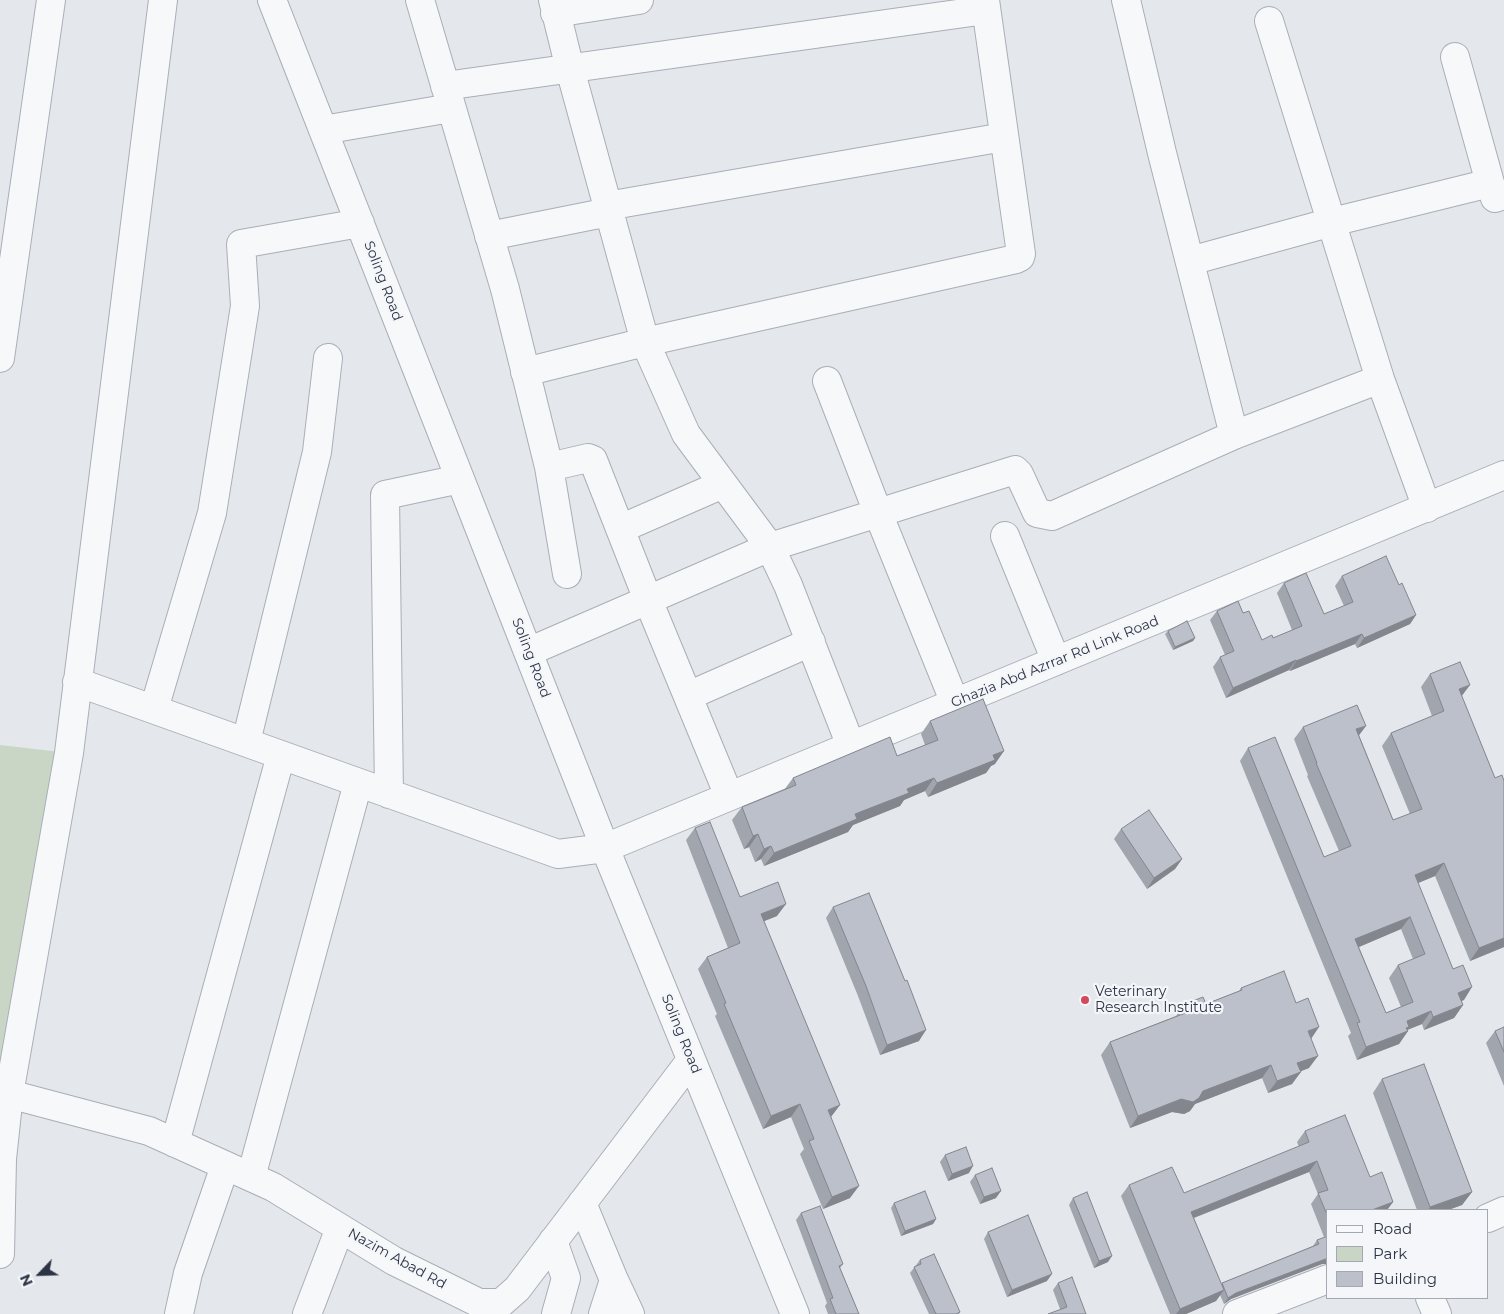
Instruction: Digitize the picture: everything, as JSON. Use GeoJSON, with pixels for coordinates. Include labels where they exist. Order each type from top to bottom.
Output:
{"type":"FeatureCollection","features":[{"type":"Feature","properties":{"kind":"street"},"geometry":{"type":"LineString","coordinates":[[0,358],[51,0]]}},
{"type":"Feature","properties":{"kind":"street"},"geometry":{"type":"LineString","coordinates":[[0,1254],[4,1106],[69,753],[163,0]]}},
{"type":"Feature","properties":{"kind":"street","name":"Soling Road"},"geometry":{"type":"LineString","coordinates":[[272,0],[605,848],[795,1314]]}},
{"type":"Feature","properties":{"kind":"street"},"geometry":{"type":"LineString","coordinates":[[420,0],[505,289],[549,467],[567,574]]}},
{"type":"Feature","properties":{"kind":"street"},"geometry":{"type":"LineString","coordinates":[[639,0],[554,6],[645,342],[686,434],[770,547],[788,585],[851,746]]}},
{"type":"Feature","properties":{"kind":"street"},"geometry":{"type":"LineString","coordinates":[[1126,0],[1162,153],[1234,435]]}},
{"type":"Feature","properties":{"kind":"street"},"geometry":{"type":"LineString","coordinates":[[323,130],[448,97],[570,69],[986,5],[1020,257],[645,342],[526,372]]}},
{"type":"Feature","properties":{"kind":"street"},"geometry":{"type":"LineString","coordinates":[[1269,22],[1380,379],[1427,508]]}},
{"type":"Feature","properties":{"kind":"street"},"geometry":{"type":"LineString","coordinates":[[1190,261],[1332,222],[1497,189],[1455,57]]}},
{"type":"Feature","properties":{"kind":"street"},"geometry":{"type":"LineString","coordinates":[[489,236],[608,209],[1004,137]]}},
{"type":"Feature","properties":{"kind":"street"},"geometry":{"type":"LineString","coordinates":[[154,709],[212,513],[245,306],[241,244],[360,223]]}},
{"type":"Feature","properties":{"kind":"street"},"geometry":{"type":"LineString","coordinates":[[246,742],[317,452],[328,358]]}},
{"type":"Feature","properties":{"kind":"street"},"geometry":{"type":"LineString","coordinates":[[528,652],[770,547],[1015,470],[1019,474],[1036,513],[1052,516],[1234,435],[1380,379]]}},
{"type":"Feature","properties":{"kind":"street"},"geometry":{"type":"LineString","coordinates":[[827,381],[955,703]]}},
{"type":"Feature","properties":{"kind":"street"},"geometry":{"type":"LineString","coordinates":[[549,467],[588,458],[592,460],[729,796]]}},
{"type":"Feature","properties":{"kind":"street","name":"Ghazia Abd Azrrar Rd Link Road"},"geometry":{"type":"LineString","coordinates":[[77,682],[558,854],[605,848],[1504,475]]}},
{"type":"Feature","properties":{"kind":"street"},"geometry":{"type":"LineString","coordinates":[[389,794],[386,495],[460,479]]}},
{"type":"Feature","properties":{"kind":"street"},"geometry":{"type":"LineString","coordinates":[[620,529],[723,484]]}},
{"type":"Feature","properties":{"kind":"street"},"geometry":{"type":"LineString","coordinates":[[1005,536],[1056,661]]}},
{"type":"Feature","properties":{"kind":"street"},"geometry":{"type":"LineString","coordinates":[[688,696],[811,642]]}},
{"type":"Feature","properties":{"kind":"street"},"geometry":{"type":"LineString","coordinates":[[174,1143],[281,755]]}},
{"type":"Feature","properties":{"kind":"street"},"geometry":{"type":"LineString","coordinates":[[251,1177],[358,783]]}},
{"type":"Feature","properties":{"kind":"street","name":"Nazim Abad Rd"},"geometry":{"type":"LineString","coordinates":[[4,1106],[149,1131],[273,1187],[477,1309],[501,1303],[517,1289],[691,1060]]}},
{"type":"Feature","properties":{"kind":"street"},"geometry":{"type":"LineString","coordinates":[[179,1314],[188,1273],[225,1166]]}},
{"type":"Feature","properties":{"kind":"street"},"geometry":{"type":"LineString","coordinates":[[582,1203],[630,1314]]}},
{"type":"Feature","properties":{"kind":"street"},"geometry":{"type":"LineString","coordinates":[[1489,1218],[1504,1211]]}},
{"type":"Feature","properties":{"kind":"street"},"geometry":{"type":"LineString","coordinates":[[307,1314],[340,1228]]}},
{"type":"Feature","properties":{"kind":"street"},"geometry":{"type":"LineString","coordinates":[[553,1240],[566,1278],[556,1314]]}},
{"type":"Feature","properties":{"kind":"street"},"geometry":{"type":"LineString","coordinates":[[604,1314],[614,1280]]}},
{"type":"Feature","properties":{"kind":"street"},"geometry":{"type":"LineString","coordinates":[[1250,1312],[1326,1280]]}},
{"type":"Feature","properties":{"kind":"street"},"geometry":{"type":"LineString","coordinates":[[1430,1299],[1437,1314]]}},
{"type":"Feature","properties":{"kind":"green space"},"geometry":{"type":"Polygon","coordinates":[[[0,745],[69,753],[0,1089],[0,745]]]}},
{"type":"Feature","properties":{"kind":"building"},"geometry":{"type":"Polygon","coordinates":[[[1386,556],[1399,585],[1402,583],[1416,615],[1364,638],[1362,634],[1296,660],[1233,688],[1220,657],[1234,651],[1217,611],[1238,601],[1243,613],[1249,611],[1262,640],[1272,635],[1273,638],[1302,626],[1284,583],[1306,573],[1324,614],[1353,602],[1342,576],[1386,556]]]}},
{"type":"Feature","properties":{"kind":"building"},"geometry":{"type":"Polygon","coordinates":[[[1187,621],[1195,638],[1175,647],[1168,631],[1187,621]]]}},
{"type":"Feature","properties":{"kind":"building"},"geometry":{"type":"Polygon","coordinates":[[[1460,662],[1470,685],[1459,689],[1495,778],[1502,775],[1504,781],[1504,938],[1479,948],[1444,863],[1415,875],[1453,969],[1463,965],[1472,987],[1458,993],[1463,1005],[1433,1017],[1431,1011],[1407,1021],[1409,1027],[1406,1028],[1408,1031],[1366,1047],[1357,1023],[1360,1022],[1248,748],[1275,737],[1324,857],[1351,846],[1303,727],[1357,705],[1366,726],[1356,729],[1393,820],[1422,809],[1391,733],[1444,711],[1430,674],[1460,662]],[[1410,917],[1355,939],[1386,1013],[1413,1002],[1398,965],[1425,954],[1410,917]]]}},
{"type":"Feature","properties":{"kind":"building"},"geometry":{"type":"Polygon","coordinates":[[[983,699],[1004,751],[993,755],[995,760],[937,783],[934,778],[907,789],[909,793],[855,814],[857,819],[774,853],[771,846],[764,849],[758,834],[753,836],[742,807],[796,785],[793,778],[890,737],[897,756],[938,740],[930,721],[983,699]]]}},
{"type":"Feature","properties":{"kind":"building"},"geometry":{"type":"Polygon","coordinates":[[[1149,810],[1182,859],[1154,878],[1121,829],[1149,810]]]}},
{"type":"Feature","properties":{"kind":"building"},"geometry":{"type":"Polygon","coordinates":[[[710,822],[740,897],[778,882],[786,904],[761,914],[840,1105],[828,1110],[859,1186],[832,1197],[809,1141],[814,1139],[800,1104],[771,1116],[724,1004],[726,1003],[707,957],[740,943],[695,828],[710,822]]]}},
{"type":"Feature","properties":{"kind":"building"},"geometry":{"type":"Polygon","coordinates":[[[869,893],[905,981],[907,980],[926,1030],[887,1045],[866,986],[833,907],[869,893]]]}},
{"type":"Feature","properties":{"kind":"building"},"geometry":{"type":"Polygon","coordinates":[[[1284,971],[1296,1003],[1308,998],[1319,1027],[1308,1031],[1318,1056],[1297,1063],[1301,1072],[1277,1081],[1271,1065],[1203,1091],[1199,1098],[1193,1102],[1181,1099],[1138,1116],[1110,1042],[1188,1012],[1185,1004],[1203,997],[1206,1004],[1284,971]]]}},
{"type":"Feature","properties":{"kind":"building"},"geometry":{"type":"Polygon","coordinates":[[[1504,1027],[1504,1052],[1495,1031],[1504,1027]]]}},
{"type":"Feature","properties":{"kind":"building"},"geometry":{"type":"Polygon","coordinates":[[[1424,1064],[1472,1192],[1430,1207],[1382,1079],[1424,1064]]]}},
{"type":"Feature","properties":{"kind":"building"},"geometry":{"type":"Polygon","coordinates":[[[1345,1115],[1370,1177],[1382,1172],[1393,1202],[1375,1209],[1326,1209],[1326,1212],[1318,1193],[1328,1190],[1317,1161],[1191,1212],[1224,1290],[1180,1309],[1129,1185],[1172,1167],[1184,1193],[1309,1142],[1305,1131],[1345,1115]]]}},
{"type":"Feature","properties":{"kind":"building"},"geometry":{"type":"Polygon","coordinates":[[[966,1147],[973,1166],[952,1174],[945,1155],[966,1147]]]}},
{"type":"Feature","properties":{"kind":"building"},"geometry":{"type":"Polygon","coordinates":[[[992,1168],[1001,1191],[984,1197],[975,1175],[992,1168]]]}},
{"type":"Feature","properties":{"kind":"building"},"geometry":{"type":"Polygon","coordinates":[[[925,1191],[936,1219],[905,1231],[894,1203],[925,1191]]]}},
{"type":"Feature","properties":{"kind":"building"},"geometry":{"type":"Polygon","coordinates":[[[1087,1192],[1112,1256],[1099,1261],[1073,1198],[1087,1192]]]}},
{"type":"Feature","properties":{"kind":"building"},"geometry":{"type":"Polygon","coordinates":[[[820,1206],[843,1264],[839,1266],[859,1314],[836,1314],[830,1299],[833,1298],[801,1213],[820,1206]]]}},
{"type":"Feature","properties":{"kind":"building"},"geometry":{"type":"Polygon","coordinates":[[[1028,1215],[1052,1274],[1012,1290],[988,1232],[1028,1215]]]}},
{"type":"Feature","properties":{"kind":"building"},"geometry":{"type":"Polygon","coordinates":[[[1326,1237],[1326,1259],[1236,1293],[1228,1298],[1222,1283],[1319,1244],[1317,1240],[1326,1237]]]}},
{"type":"Feature","properties":{"kind":"building"},"geometry":{"type":"Polygon","coordinates":[[[934,1254],[960,1312],[956,1314],[936,1314],[914,1267],[921,1264],[920,1260],[934,1254]]]}},
{"type":"Feature","properties":{"kind":"building"},"geometry":{"type":"Polygon","coordinates":[[[1072,1277],[1086,1314],[1048,1314],[1067,1307],[1058,1283],[1072,1277]]]}},
{"type":"Feature","properties":{"kind":"place","name":"Veterinary Research Institute"},"geometry":{"type":"Point","coordinates":[1085,1000]}}]}
